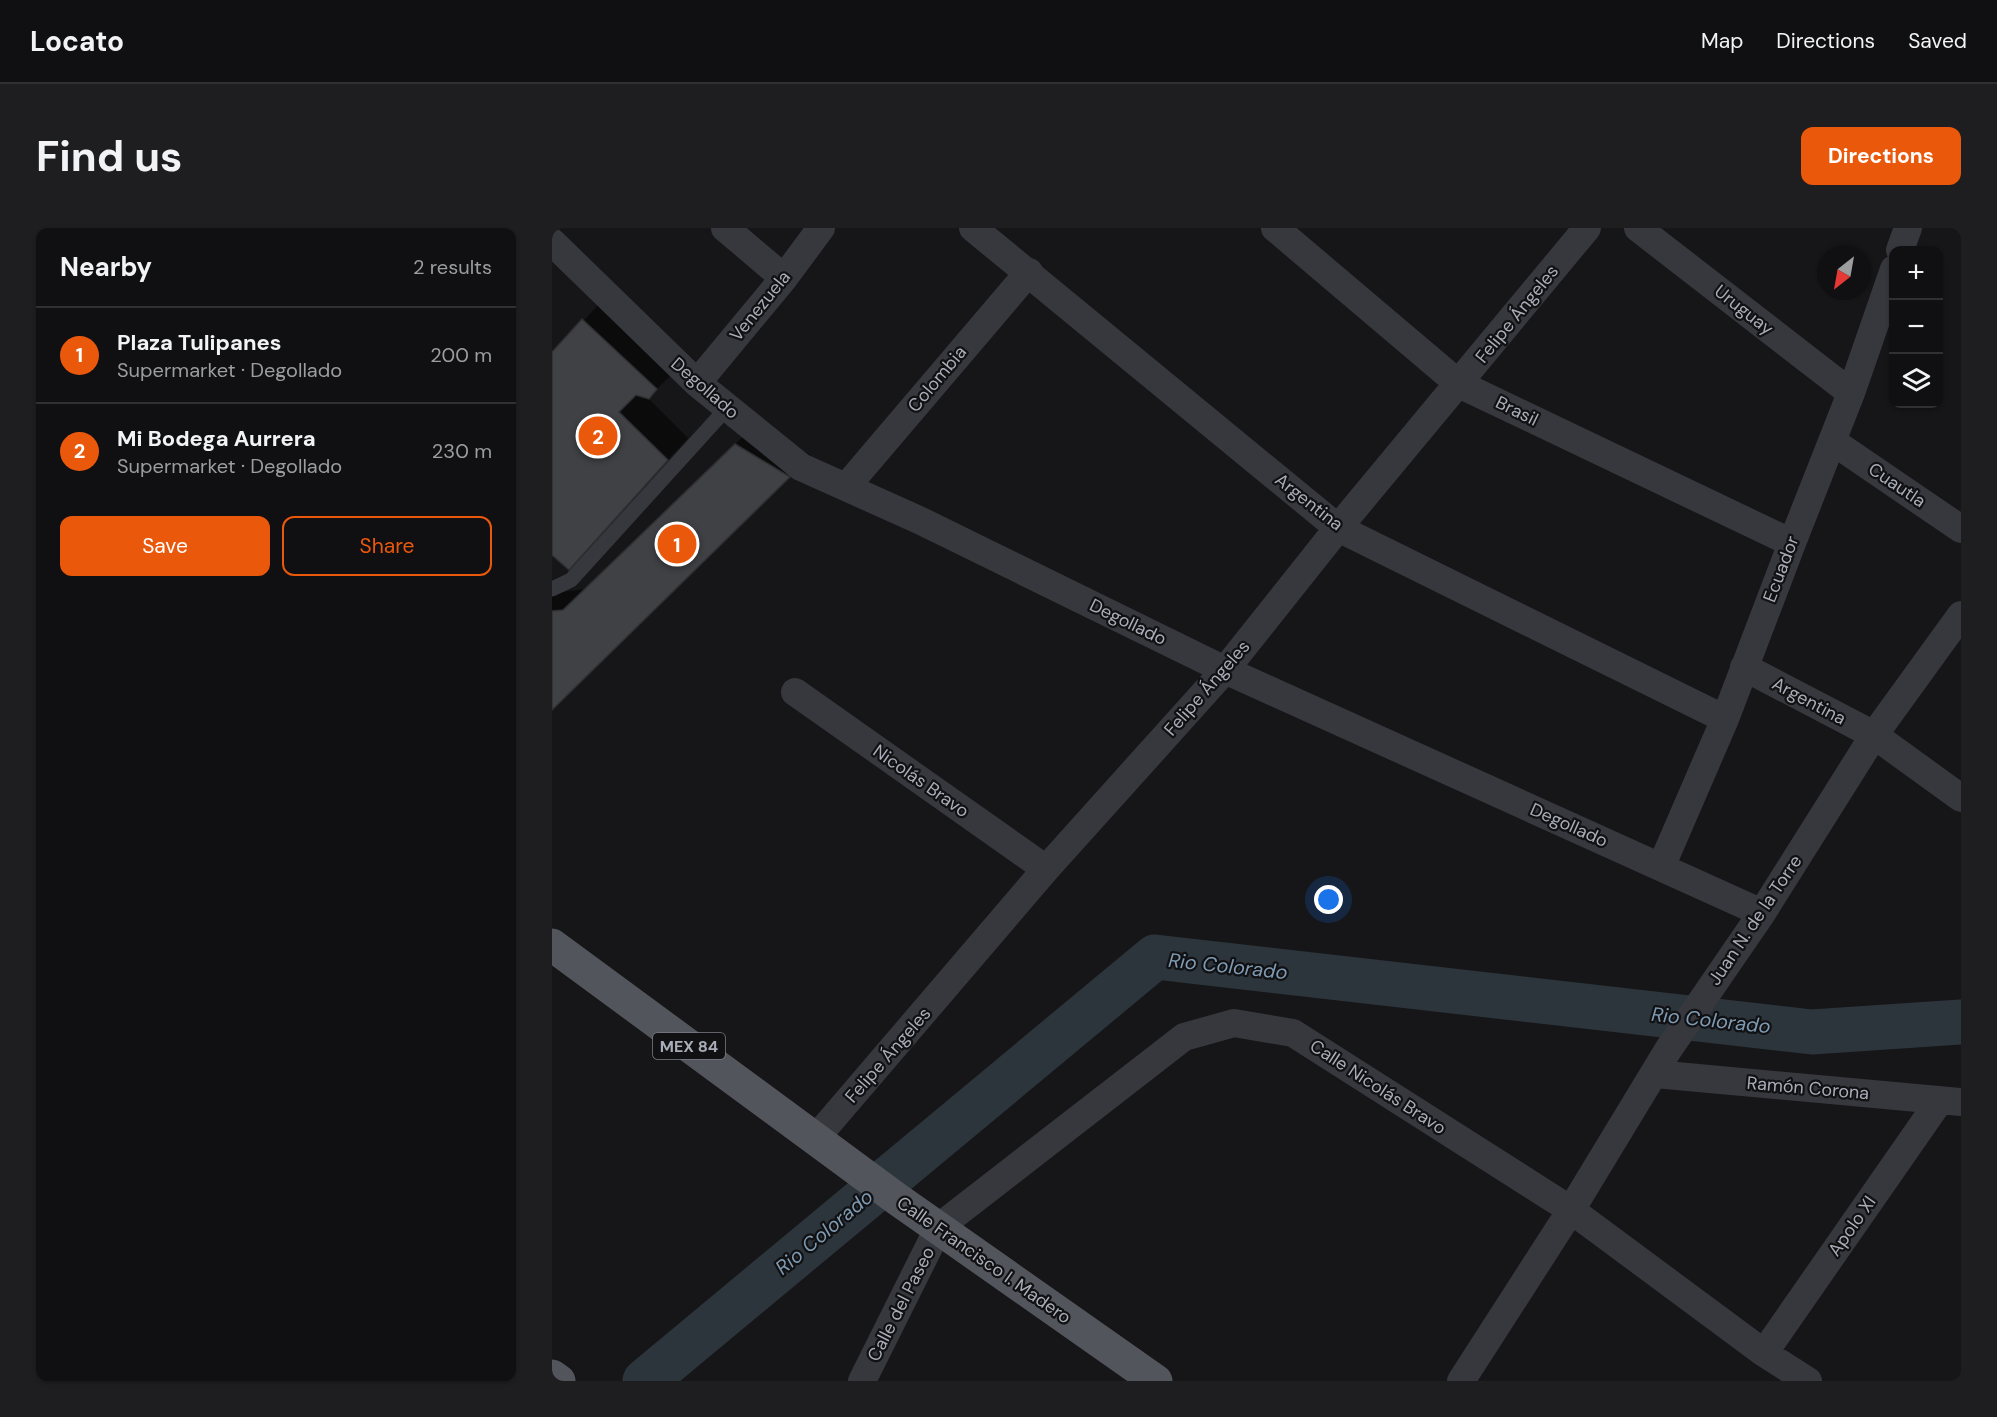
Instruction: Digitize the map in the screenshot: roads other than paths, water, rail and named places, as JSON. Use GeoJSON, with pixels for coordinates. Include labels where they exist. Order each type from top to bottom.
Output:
{"type":"FeatureCollection","features":[{"type":"Feature","properties":{"kind":"main road","name":"Calle Francisco I. Madero"},"geometry":{"type":"LineString","coordinates":[[552,945],[820,1143],[939,1227],[1137,1375]]}},
{"type":"Feature","properties":{"kind":"main road"},"geometry":{"type":"LineString","coordinates":[[552,1376],[560,1381]]}},
{"type":"Feature","properties":{"kind":"street"},"geometry":{"type":"LineString","coordinates":[[725,228],[784,278]]}},
{"type":"Feature","properties":{"kind":"street","name":"Venezuela"},"geometry":{"type":"LineString","coordinates":[[697,383],[784,278],[821,228]]}},
{"type":"Feature","properties":{"kind":"street","name":"Argentina"},"geometry":{"type":"LineString","coordinates":[[973,228],[1338,528],[1725,719]]}},
{"type":"Feature","properties":{"kind":"street","name":"Brasil"},"geometry":{"type":"LineString","coordinates":[[1275,228],[1459,384],[1792,543]]}},
{"type":"Feature","properties":{"kind":"street","name":"Felipe Ángeles"},"geometry":{"type":"LineString","coordinates":[[820,1143],[1046,869],[1225,670],[1338,528],[1587,228]]}},
{"type":"Feature","properties":{"kind":"street","name":"Uruguay"},"geometry":{"type":"LineString","coordinates":[[1638,228],[1851,393]]}},
{"type":"Feature","properties":{"kind":"street"},"geometry":{"type":"LineString","coordinates":[[1901,246],[1908,228]]}},
{"type":"Feature","properties":{"kind":"street","name":"Degollado"},"geometry":{"type":"LineString","coordinates":[[552,242],[697,383],[801,467],[920,519],[1225,670],[1762,913]]}},
{"type":"Feature","properties":{"kind":"street","name":"Colombia"},"geometry":{"type":"LineString","coordinates":[[846,487],[1029,272]]}},
{"type":"Feature","properties":{"kind":"street","name":"Ecuador"},"geometry":{"type":"LineString","coordinates":[[1661,867],[1725,719],[1851,393],[1889,281]]}},
{"type":"Feature","properties":{"kind":"street","name":"Cuautla"},"geometry":{"type":"LineString","coordinates":[[1832,441],[1961,529]]}},
{"type":"Feature","properties":{"kind":"street","name":"Juan N. de la Torre"},"geometry":{"type":"LineString","coordinates":[[1461,1381],[1571,1210],[1662,1062],[1762,913],[1874,735],[1961,615]]}},
{"type":"Feature","properties":{"kind":"street","name":"Argentina"},"geometry":{"type":"LineString","coordinates":[[1744,667],[1874,735],[1961,798]]}},
{"type":"Feature","properties":{"kind":"street","name":"Nicolás Bravo"},"geometry":{"type":"LineString","coordinates":[[795,693],[1046,869]]}},
{"type":"Feature","properties":{"kind":"street","name":"Calle Nicolás Bravo"},"geometry":{"type":"LineString","coordinates":[[939,1227],[1184,1037],[1234,1023],[1293,1033],[1571,1210],[1764,1353],[1808,1381]]}},
{"type":"Feature","properties":{"kind":"street","name":"Ramón Corona"},"geometry":{"type":"LineString","coordinates":[[1662,1062],[1951,1101]]}},
{"type":"Feature","properties":{"kind":"street","name":"Apolo XI"},"geometry":{"type":"LineString","coordinates":[[1764,1353],[1951,1101]]}},
{"type":"Feature","properties":{"kind":"street","name":"Calle del Paseo"},"geometry":{"type":"LineString","coordinates":[[862,1381],[939,1227]]}},
{"type":"Feature","properties":{"kind":"lane"},"geometry":{"type":"LineString","coordinates":[[552,589],[571,580],[727,408]]}},
{"type":"Feature","properties":{"kind":"waterway","name":"Rio Colorado"},"geometry":{"type":"LineString","coordinates":[[645,1381],[1155,957],[1812,1032],[1961,1022]]}},
{"type":"Feature","properties":{"kind":"place","name":"Mi Bodega Aurrera"},"geometry":{"type":"Point","coordinates":[598,436]}},
{"type":"Feature","properties":{"kind":"place","name":"Plaza Tulipanes"},"geometry":{"type":"Point","coordinates":[677,544]}}]}
